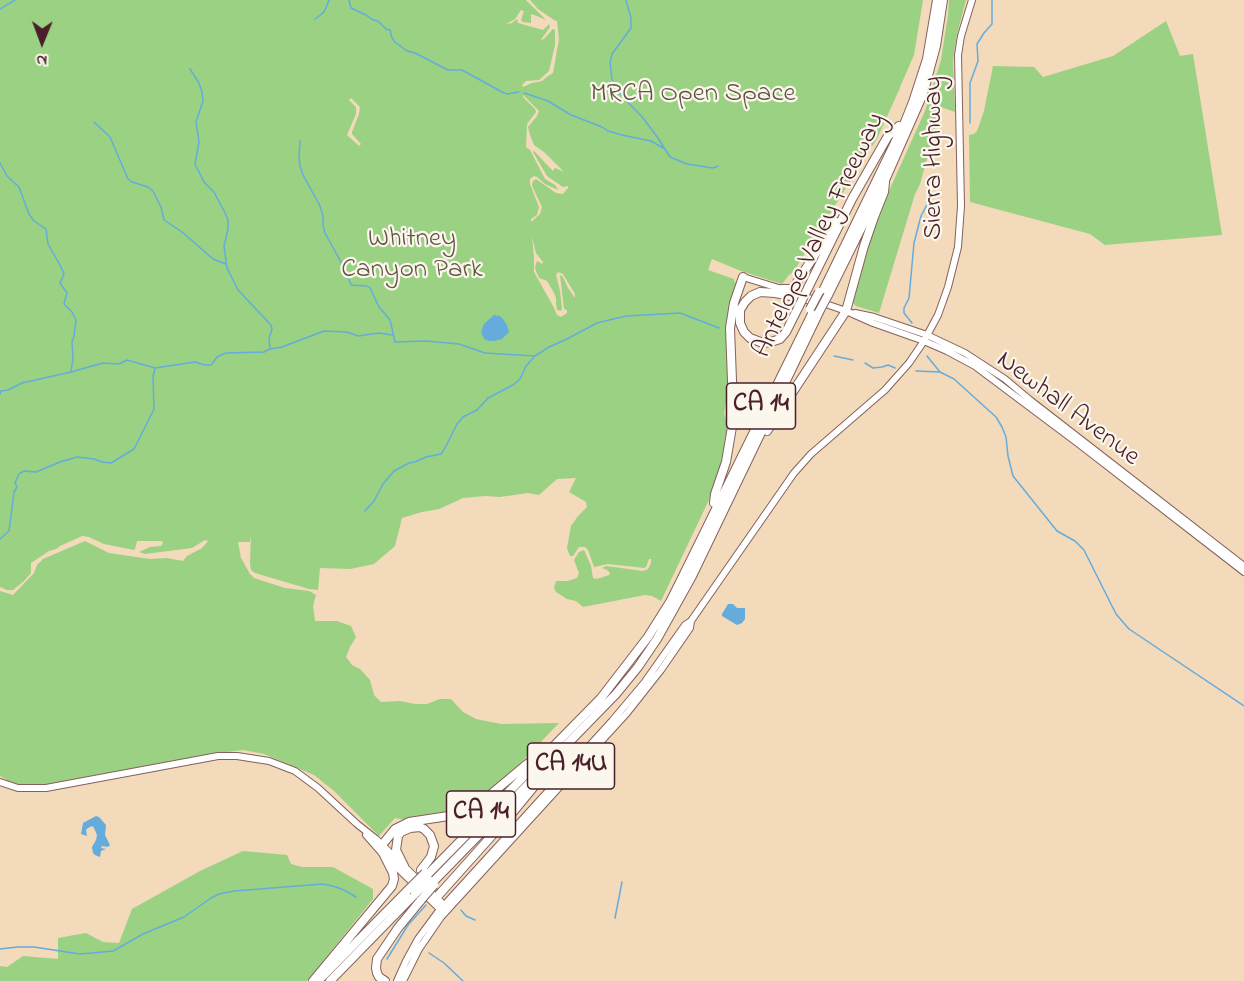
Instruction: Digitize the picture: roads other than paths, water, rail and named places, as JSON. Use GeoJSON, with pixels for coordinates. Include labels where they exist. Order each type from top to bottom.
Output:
{"type":"FeatureCollection","features":[{"type":"Feature","properties":{"kind":"highway","name":"Antelope Valley Freeway"},"geometry":{"type":"LineString","coordinates":[[316,981],[546,767],[616,694],[638,667],[749,459],[874,173],[899,126],[920,68],[932,0]]}},
{"type":"Feature","properties":{"kind":"highway","name":"Antelope Valley Freeway"},"geometry":{"type":"LineString","coordinates":[[823,293],[886,178],[925,88],[936,46],[940,0]]}},
{"type":"Feature","properties":{"kind":"highway"},"geometry":{"type":"LineString","coordinates":[[823,293],[913,102],[927,59],[940,0]]}},
{"type":"Feature","properties":{"kind":"highway"},"geometry":{"type":"LineString","coordinates":[[818,302],[775,293],[760,292],[748,299],[742,306],[739,319],[741,328],[754,341],[763,343],[776,341],[786,332],[799,306],[808,288],[852,199],[888,136],[899,126]]}},
{"type":"Feature","properties":{"kind":"highway"},"geometry":{"type":"LineString","coordinates":[[749,459],[846,311],[864,246],[884,192],[886,178]]}},
{"type":"Feature","properties":{"kind":"highway"},"geometry":{"type":"LineString","coordinates":[[782,289],[794,287],[852,199]]}},
{"type":"Feature","properties":{"kind":"highway"},"geometry":{"type":"LineString","coordinates":[[714,502],[727,456],[732,427],[730,327],[734,303],[743,277]]}},
{"type":"Feature","properties":{"kind":"highway","name":"Antelope Valley Freeway"},"geometry":{"type":"LineString","coordinates":[[429,878],[656,630],[672,602],[714,502],[815,311]]}},
{"type":"Feature","properties":{"kind":"highway"},"geometry":{"type":"LineString","coordinates":[[672,602],[815,311]]}},
{"type":"Feature","properties":{"kind":"highway"},"geometry":{"type":"LineString","coordinates":[[323,981],[429,878],[601,698],[656,630]]}},
{"type":"Feature","properties":{"kind":"highway"},"geometry":{"type":"LineString","coordinates":[[316,981],[392,885],[393,873],[381,848],[395,829],[415,820],[455,815],[471,809],[526,764],[538,757]]}},
{"type":"Feature","properties":{"kind":"highway"},"geometry":{"type":"LineString","coordinates":[[436,898],[513,812],[541,777],[546,767]]}},
{"type":"Feature","properties":{"kind":"highway"},"geometry":{"type":"LineString","coordinates":[[404,866],[396,850],[398,836],[410,828],[424,828],[430,835],[434,846],[429,878]]}},
{"type":"Feature","properties":{"kind":"highway","name":"Antelope Valley Freeway"},"geometry":{"type":"LineString","coordinates":[[334,981],[412,894]]}},
{"type":"Feature","properties":{"kind":"highway"},"geometry":{"type":"LineString","coordinates":[[330,981],[412,894]]}},
{"type":"Feature","properties":{"kind":"highway"},"geometry":{"type":"LineString","coordinates":[[385,981],[377,973],[377,959],[398,928],[412,894]]}},
{"type":"Feature","properties":{"kind":"main road","name":"Sierra Highway"},"geometry":{"type":"LineString","coordinates":[[397,981],[418,939],[612,721],[657,666],[794,473],[811,454],[885,390],[909,363],[926,338],[938,315],[948,287],[958,247],[961,206],[958,55],[972,0]]}},
{"type":"Feature","properties":{"kind":"main road","name":"Newhall Avenue"},"geometry":{"type":"LineString","coordinates":[[743,277],[846,311],[873,323],[965,352],[1005,379],[1064,430],[1244,572]]}},
{"type":"Feature","properties":{"kind":"main road","name":"Newhall Avenue"},"geometry":{"type":"LineString","coordinates":[[926,338],[975,366],[1064,430]]}},
{"type":"Feature","properties":{"kind":"main road","name":"Newhall Avenue"},"geometry":{"type":"LineString","coordinates":[[1079,441],[1094,453],[1099,453],[1244,566]]}},
{"type":"Feature","properties":{"kind":"main road","name":"Sierra Highway"},"geometry":{"type":"LineString","coordinates":[[403,981],[444,909],[627,713],[679,645],[690,628],[691,621]]}},
{"type":"Feature","properties":{"kind":"main road"},"geometry":{"type":"LineString","coordinates":[[0,782],[18,788],[46,788],[227,755],[247,756],[269,761],[295,771],[318,788],[444,909]]}},
{"type":"Feature","properties":{"kind":"main road"},"geometry":{"type":"LineString","coordinates":[[381,848],[404,866],[444,909]]}},
{"type":"Feature","properties":{"kind":"water"},"geometry":{"type":"Polygon","coordinates":[[[494,315],[503,319],[509,332],[502,339],[489,341],[484,339],[481,332],[484,324],[494,315]]]}},
{"type":"Feature","properties":{"kind":"water"},"geometry":{"type":"Polygon","coordinates":[[[728,604],[733,604],[737,608],[745,608],[745,619],[742,623],[737,625],[722,616],[728,604]]]}},
{"type":"Feature","properties":{"kind":"water"},"geometry":{"type":"Polygon","coordinates":[[[96,816],[106,825],[105,835],[110,845],[102,846],[101,848],[106,849],[101,851],[100,857],[93,853],[92,847],[97,835],[94,828],[92,826],[86,830],[87,836],[81,834],[83,823],[96,816]]]}},
{"type":"Feature","properties":{"kind":"waterway"},"geometry":{"type":"LineString","coordinates":[[0,9],[15,0]]}},
{"type":"Feature","properties":{"kind":"waterway"},"geometry":{"type":"LineString","coordinates":[[315,19],[323,13],[329,0]]}},
{"type":"Feature","properties":{"kind":"waterway"},"geometry":{"type":"LineString","coordinates":[[349,0],[351,8],[378,21],[390,30],[395,42],[407,51],[448,70],[462,70],[507,94],[519,92]]}},
{"type":"Feature","properties":{"kind":"waterway"},"geometry":{"type":"LineString","coordinates":[[626,0],[631,28],[612,54],[610,63],[612,79],[621,95],[643,118],[670,157],[687,164],[713,168],[718,166]]}},
{"type":"Feature","properties":{"kind":"waterway"},"geometry":{"type":"LineString","coordinates":[[970,123],[970,83],[978,61],[977,44],[992,24],[992,0]]}},
{"type":"Feature","properties":{"kind":"waterway"},"geometry":{"type":"LineString","coordinates":[[190,69],[199,83],[203,101],[196,122],[199,142],[195,164],[204,182],[214,192],[228,220],[224,246],[227,268],[238,290],[271,325],[270,348]]}},
{"type":"Feature","properties":{"kind":"waterway"},"geometry":{"type":"LineString","coordinates":[[524,93],[548,101],[571,115],[608,131],[651,141],[663,148]]}},
{"type":"Feature","properties":{"kind":"waterway"},"geometry":{"type":"LineString","coordinates":[[94,122],[110,137],[128,179],[153,191],[161,207],[164,220],[182,232],[213,259],[226,264]]}},
{"type":"Feature","properties":{"kind":"waterway"},"geometry":{"type":"LineString","coordinates":[[300,141],[300,166],[320,206],[325,233],[351,285],[370,288],[379,307],[390,320],[395,342],[426,341],[459,344],[485,353],[535,356],[597,323],[626,316],[680,313],[719,328]]}},
{"type":"Feature","properties":{"kind":"waterway"},"geometry":{"type":"LineString","coordinates":[[0,163],[7,176],[19,187],[29,214],[34,221],[46,229],[48,244],[64,274],[60,283],[67,293],[64,304],[76,320],[72,342],[71,371]]}},
{"type":"Feature","properties":{"kind":"waterway"},"geometry":{"type":"LineString","coordinates":[[912,323],[904,313],[904,308],[909,298],[914,243],[921,216],[929,201]]}},
{"type":"Feature","properties":{"kind":"waterway"},"geometry":{"type":"LineString","coordinates":[[0,394],[1,391],[22,383],[103,363],[119,364],[127,360],[155,368],[195,362],[211,365],[217,357],[226,353],[264,352],[324,331],[347,332],[358,336],[379,333],[392,335]]}},
{"type":"Feature","properties":{"kind":"waterway"},"geometry":{"type":"LineString","coordinates":[[834,356],[853,360]]}},
{"type":"Feature","properties":{"kind":"waterway"},"geometry":{"type":"LineString","coordinates":[[927,356],[940,372],[954,379],[996,417],[1006,437],[1013,476],[1057,531],[1075,541],[1084,550],[1116,614],[1129,629],[1244,706]]}},
{"type":"Feature","properties":{"kind":"waterway"},"geometry":{"type":"LineString","coordinates":[[365,511],[394,471],[409,463],[441,454],[463,417],[477,410],[488,398],[513,385],[520,379],[526,366],[534,357]]}},
{"type":"Feature","properties":{"kind":"waterway"},"geometry":{"type":"LineString","coordinates":[[865,363],[873,368],[888,365],[895,368]]}},
{"type":"Feature","properties":{"kind":"waterway"},"geometry":{"type":"LineString","coordinates":[[0,539],[9,531],[14,492],[17,487],[15,483],[19,474],[24,471],[36,472],[77,457],[111,463],[134,449],[154,409],[153,376],[155,369]]}},
{"type":"Feature","properties":{"kind":"waterway"},"geometry":{"type":"LineString","coordinates":[[916,371],[939,372]]}},
{"type":"Feature","properties":{"kind":"waterway"},"geometry":{"type":"LineString","coordinates":[[615,918],[622,882]]}},
{"type":"Feature","properties":{"kind":"waterway"},"geometry":{"type":"LineString","coordinates":[[0,949],[34,947],[80,954],[113,951],[143,934],[184,917],[219,894],[234,891],[322,884],[344,890],[356,897]]}},
{"type":"Feature","properties":{"kind":"waterway"},"geometry":{"type":"LineString","coordinates":[[387,959],[408,925],[426,905]]}},
{"type":"Feature","properties":{"kind":"waterway"},"geometry":{"type":"LineString","coordinates":[[461,910],[466,916],[475,920]]}},
{"type":"Feature","properties":{"kind":"waterway"},"geometry":{"type":"LineString","coordinates":[[429,953],[444,963],[463,981]]}},
{"type":"Feature","properties":{"kind":"park label","name":"MRCA Open Space"},"geometry":{"type":"Point","coordinates":[693,96]}},
{"type":"Feature","properties":{"kind":"park label","name":"Whitney Canyon Park"},"geometry":{"type":"Point","coordinates":[412,256]}}]}
